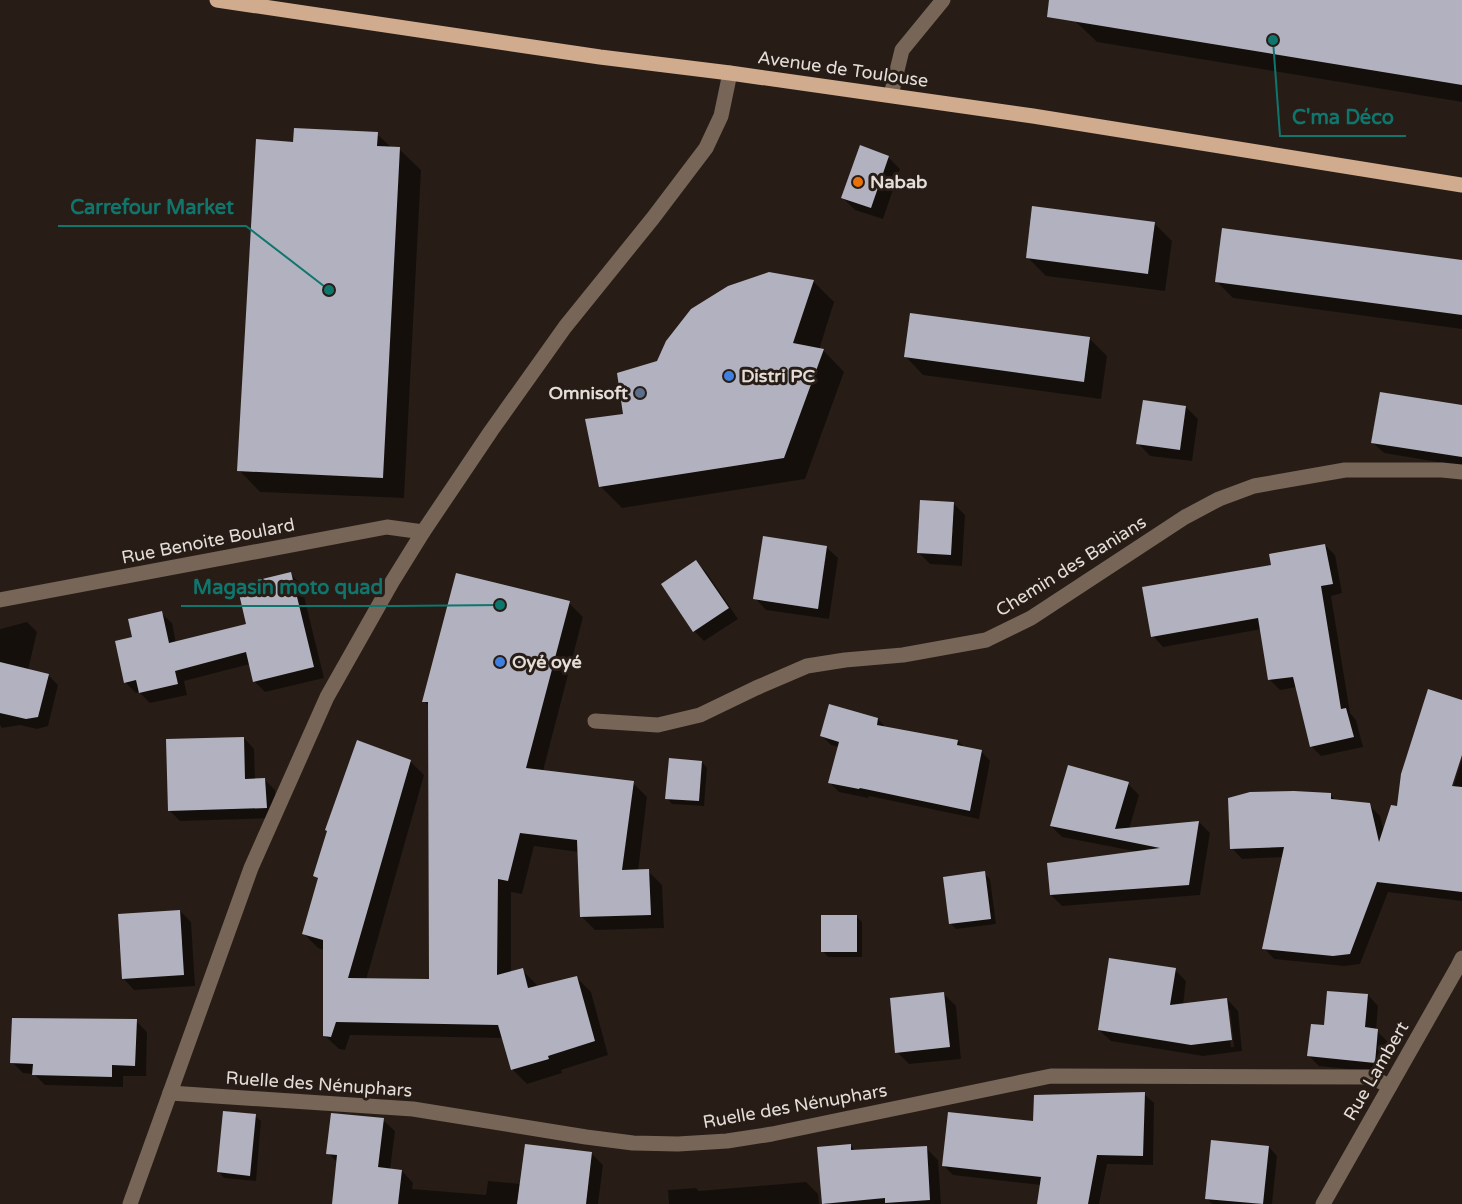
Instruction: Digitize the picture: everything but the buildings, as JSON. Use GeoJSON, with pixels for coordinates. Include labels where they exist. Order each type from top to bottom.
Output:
{"type":"FeatureCollection","features":[{"type":"Feature","properties":{"kind":"main road","name":"Avenue de Toulouse"},"geometry":{"type":"LineString","coordinates":[[217,0],[600,57],[891,95],[1462,185]]}},
{"type":"Feature","properties":{"kind":"street"},"geometry":{"type":"LineString","coordinates":[[891,95],[902,50],[943,0]]}},
{"type":"Feature","properties":{"kind":"street"},"geometry":{"type":"LineString","coordinates":[[130,1204],[251,868],[327,697],[392,582],[491,431],[565,327],[706,148],[721,116],[730,73]]}},
{"type":"Feature","properties":{"kind":"street","name":"Chemin des Banians"},"geometry":{"type":"LineString","coordinates":[[595,721],[658,725],[700,715],[807,666],[903,655],[986,640],[1031,618],[1185,517],[1219,499],[1254,486],[1345,470],[1462,472]]}},
{"type":"Feature","properties":{"kind":"street","name":"Rue Benoite Boulard"},"geometry":{"type":"LineString","coordinates":[[0,600],[387,527],[423,532]]}},
{"type":"Feature","properties":{"kind":"street","name":"Rue Lambert"},"geometry":{"type":"LineString","coordinates":[[1323,1204],[1462,958]]}},
{"type":"Feature","properties":{"kind":"street","name":"Ruelle des Nénuphars"},"geometry":{"type":"LineString","coordinates":[[170,1094],[413,1108],[586,1137],[633,1143],[678,1144],[727,1141],[772,1134],[1051,1076],[1370,1077],[1390,1086]]}},
{"type":"Feature","properties":{"kind":"place","name":"C'ma Déco"},"geometry":{"type":"Point","coordinates":[1273,40]}},
{"type":"Feature","properties":{"kind":"place","name":"Nabab"},"geometry":{"type":"Point","coordinates":[858,182]}},
{"type":"Feature","properties":{"kind":"place","name":"Carrefour Market"},"geometry":{"type":"Point","coordinates":[329,290]}},
{"type":"Feature","properties":{"kind":"place","name":"Distri PC"},"geometry":{"type":"Point","coordinates":[729,376]}},
{"type":"Feature","properties":{"kind":"place","name":"Omnisoft"},"geometry":{"type":"Point","coordinates":[640,393]}},
{"type":"Feature","properties":{"kind":"place","name":"Magasin moto quad"},"geometry":{"type":"Point","coordinates":[500,605]}},
{"type":"Feature","properties":{"kind":"place","name":"Oyé oyé"},"geometry":{"type":"Point","coordinates":[500,662]}}]}
